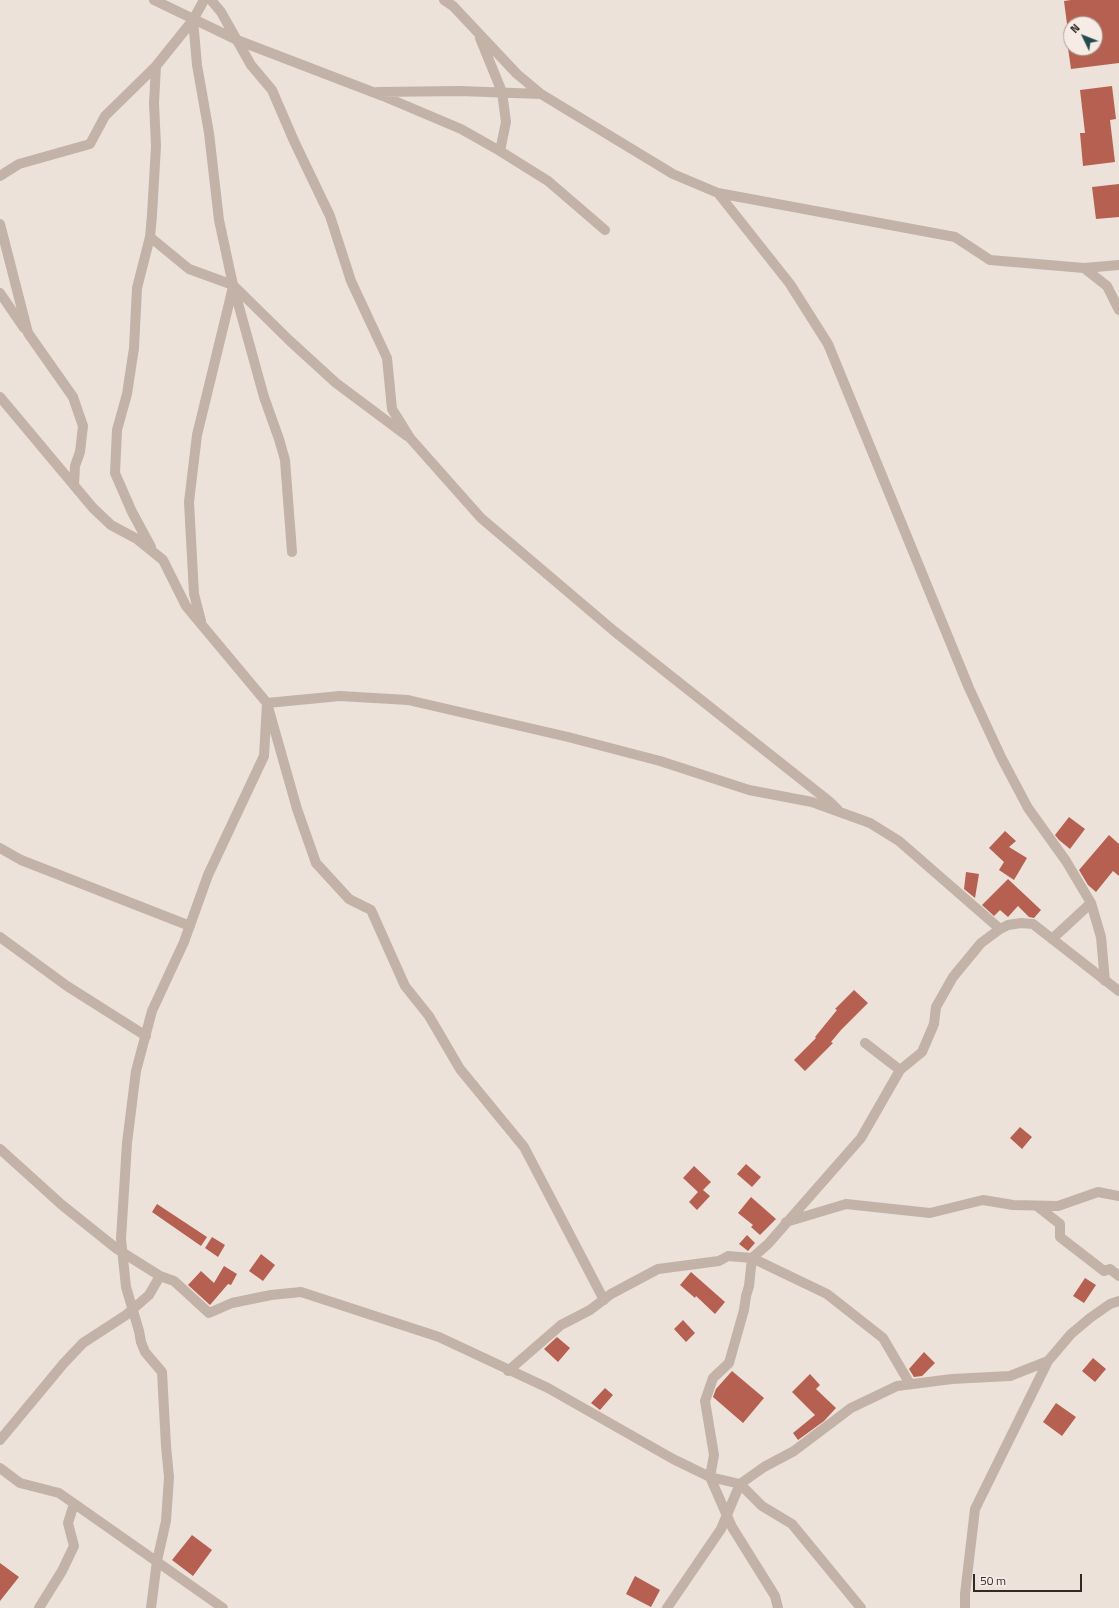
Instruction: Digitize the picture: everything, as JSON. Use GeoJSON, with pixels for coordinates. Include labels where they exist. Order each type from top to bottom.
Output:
{"type":"FeatureCollection","features":[{"type":"Feature","properties":{"kind":"street"},"geometry":{"type":"LineString","coordinates":[[154,0],[237,40],[373,92],[461,129],[548,181],[605,230]]}},
{"type":"Feature","properties":{"kind":"street"},"geometry":{"type":"LineString","coordinates":[[0,176],[19,164],[90,144],[106,116],[156,66],[193,20],[204,0]]}},
{"type":"Feature","properties":{"kind":"street"},"geometry":{"type":"LineString","coordinates":[[211,0],[221,12],[251,65],[272,90],[294,141],[330,216],[351,281],[387,358],[392,409],[410,438],[481,518],[614,631],[830,802],[840,812]]}},
{"type":"Feature","properties":{"kind":"street"},"geometry":{"type":"LineString","coordinates":[[444,0],[454,6],[517,74],[541,94],[673,174],[718,193],[955,237],[990,260],[1084,268],[1119,265]]}},
{"type":"Feature","properties":{"kind":"street"},"geometry":{"type":"LineString","coordinates":[[193,20],[197,65],[209,133],[219,220],[233,285],[264,397],[285,460],[292,552]]}},
{"type":"Feature","properties":{"kind":"street"},"geometry":{"type":"LineString","coordinates":[[478,33],[502,92],[506,122],[500,151]]}},
{"type":"Feature","properties":{"kind":"street"},"geometry":{"type":"LineString","coordinates":[[154,553],[132,512],[115,473],[118,430],[127,394],[134,348],[137,288],[150,237],[156,146],[154,104],[156,66]]}},
{"type":"Feature","properties":{"kind":"street"},"geometry":{"type":"LineString","coordinates":[[373,92],[460,91],[541,94]]}},
{"type":"Feature","properties":{"kind":"street"},"geometry":{"type":"LineString","coordinates":[[718,193],[790,284],[828,344],[969,688],[1001,757],[1028,808],[1066,861],[1091,903],[1101,937],[1105,981]]}},
{"type":"Feature","properties":{"kind":"street"},"geometry":{"type":"LineString","coordinates":[[0,224],[28,333]]}},
{"type":"Feature","properties":{"kind":"street"},"geometry":{"type":"LineString","coordinates":[[150,237],[189,269],[233,285],[290,341],[336,383],[410,438]]}},
{"type":"Feature","properties":{"kind":"street"},"geometry":{"type":"LineString","coordinates":[[1084,268],[1107,286],[1119,310]]}},
{"type":"Feature","properties":{"kind":"street"},"geometry":{"type":"LineString","coordinates":[[202,625],[194,594],[189,502],[197,435],[233,285]]}},
{"type":"Feature","properties":{"kind":"street"},"geometry":{"type":"LineString","coordinates":[[0,293],[73,397],[84,426],[76,466],[74,485]]}},
{"type":"Feature","properties":{"kind":"street"},"geometry":{"type":"LineString","coordinates":[[0,397],[93,508],[111,525],[137,539],[163,560],[186,606],[266,703],[297,809],[316,863],[349,899],[371,910],[405,986],[429,1016],[460,1069],[524,1147],[604,1300]]}},
{"type":"Feature","properties":{"kind":"street"},"geometry":{"type":"LineString","coordinates":[[266,703],[340,696],[408,700],[568,737],[660,761],[749,790],[812,802],[870,823],[899,841],[1000,929]]}},
{"type":"Feature","properties":{"kind":"street"},"geometry":{"type":"LineString","coordinates":[[151,1608],[156,1560],[166,1522],[169,1478],[166,1446],[164,1380],[162,1372],[146,1352],[141,1342],[126,1287],[121,1240],[127,1143],[136,1071],[152,1011],[190,926],[208,875],[264,756],[266,703]]}},
{"type":"Feature","properties":{"kind":"street"},"geometry":{"type":"LineString","coordinates":[[0,848],[21,860],[190,926]]}},
{"type":"Feature","properties":{"kind":"street"},"geometry":{"type":"LineString","coordinates":[[1052,939],[1091,903]]}},
{"type":"Feature","properties":{"kind":"street"},"geometry":{"type":"LineString","coordinates":[[778,1608],[775,1596],[732,1527],[710,1476],[714,1455],[704,1401],[713,1378],[729,1364],[744,1310],[749,1286],[752,1258],[768,1244],[861,1138],[900,1070],[922,1052],[934,1024],[936,1007],[953,977],[981,943],[1000,929],[1020,923],[1033,924],[1119,992]]}},
{"type":"Feature","properties":{"kind":"street"},"geometry":{"type":"LineString","coordinates":[[0,937],[67,986],[146,1036]]}},
{"type":"Feature","properties":{"kind":"street"},"geometry":{"type":"LineString","coordinates":[[865,1043],[900,1070]]}},
{"type":"Feature","properties":{"kind":"street"},"geometry":{"type":"LineString","coordinates":[[0,1149],[62,1205],[122,1252],[160,1276],[174,1281],[209,1313],[232,1303],[271,1295],[301,1292],[439,1337],[548,1388],[673,1459],[710,1476],[740,1484],[762,1506],[792,1524],[861,1608]]}},
{"type":"Feature","properties":{"kind":"street"},"geometry":{"type":"LineString","coordinates":[[786,1222],[846,1204],[930,1213],[983,1200],[1012,1205],[1058,1206],[1098,1192],[1119,1196]]}},
{"type":"Feature","properties":{"kind":"street"},"geometry":{"type":"LineString","coordinates":[[1037,1206],[1060,1224],[1060,1237],[1104,1272],[1110,1269],[1119,1276]]}},
{"type":"Feature","properties":{"kind":"street"},"geometry":{"type":"LineString","coordinates":[[508,1370],[561,1325],[590,1310],[611,1294],[658,1269],[719,1261],[728,1256],[752,1258],[827,1294],[883,1338],[910,1384]]}},
{"type":"Feature","properties":{"kind":"street"},"geometry":{"type":"LineString","coordinates":[[0,1440],[83,1343],[133,1309],[149,1295],[160,1276]]}},
{"type":"Feature","properties":{"kind":"street"},"geometry":{"type":"LineString","coordinates":[[965,1608],[965,1594],[975,1509],[1048,1361],[1071,1334],[1090,1318],[1110,1304],[1119,1302]]}},
{"type":"Feature","properties":{"kind":"street"},"geometry":{"type":"LineString","coordinates":[[667,1608],[720,1529],[740,1484],[764,1467],[794,1451],[851,1408],[898,1386],[952,1379],[1010,1376],[1048,1361]]}},
{"type":"Feature","properties":{"kind":"street"},"geometry":{"type":"LineString","coordinates":[[0,1468],[20,1483],[58,1493],[223,1608]]}},
{"type":"Feature","properties":{"kind":"street"},"geometry":{"type":"LineString","coordinates":[[39,1608],[62,1571],[74,1546],[68,1523],[74,1504]]}},
{"type":"Feature","properties":{"kind":"building"},"geometry":{"type":"Polygon","coordinates":[[[1119,0],[1119,63],[1071,69],[1069,56],[1103,56],[1103,16],[1066,16],[1064,1],[1119,0]]]}},
{"type":"Feature","properties":{"kind":"building"},"geometry":{"type":"Polygon","coordinates":[[[1112,86],[1116,119],[1110,120],[1115,162],[1083,166],[1080,133],[1085,133],[1080,90],[1112,86]]]}},
{"type":"Feature","properties":{"kind":"building"},"geometry":{"type":"Polygon","coordinates":[[[1119,184],[1119,217],[1096,219],[1092,187],[1119,184]]]}},
{"type":"Feature","properties":{"kind":"building"},"geometry":{"type":"Polygon","coordinates":[[[1069,817],[1085,829],[1070,849],[1055,835],[1069,817]]]}},
{"type":"Feature","properties":{"kind":"building"},"geometry":{"type":"Polygon","coordinates":[[[1005,831],[1016,841],[1009,847],[1027,858],[1014,880],[999,870],[1004,862],[989,848],[1005,831]]]}},
{"type":"Feature","properties":{"kind":"building"},"geometry":{"type":"Polygon","coordinates":[[[1109,835],[1119,844],[1119,876],[1113,871],[1096,892],[1088,885],[1079,870],[1109,835]]]}},
{"type":"Feature","properties":{"kind":"building"},"geometry":{"type":"Polygon","coordinates":[[[966,872],[979,874],[975,898],[964,889],[966,872]]]}},
{"type":"Feature","properties":{"kind":"building"},"geometry":{"type":"Polygon","coordinates":[[[1008,879],[1041,910],[1034,918],[1029,917],[1018,906],[1008,917],[1000,910],[994,916],[982,905],[1008,879]]]}},
{"type":"Feature","properties":{"kind":"building"},"geometry":{"type":"Polygon","coordinates":[[[854,990],[868,1003],[841,1030],[831,1042],[833,1043],[805,1071],[794,1060],[816,1038],[815,1037],[837,1010],[835,1009],[854,990]]]}},
{"type":"Feature","properties":{"kind":"building"},"geometry":{"type":"Polygon","coordinates":[[[1020,1127],[1032,1137],[1022,1149],[1010,1138],[1020,1127]]]}},
{"type":"Feature","properties":{"kind":"building"},"geometry":{"type":"Polygon","coordinates":[[[746,1164],[761,1177],[752,1187],[737,1174],[746,1164]]]}},
{"type":"Feature","properties":{"kind":"building"},"geometry":{"type":"Polygon","coordinates":[[[694,1166],[711,1182],[703,1190],[710,1196],[697,1210],[689,1202],[698,1192],[683,1178],[694,1166]]]}},
{"type":"Feature","properties":{"kind":"building"},"geometry":{"type":"Polygon","coordinates":[[[751,1197],[776,1219],[760,1235],[751,1227],[753,1225],[738,1213],[751,1197]]]}},
{"type":"Feature","properties":{"kind":"building"},"geometry":{"type":"Polygon","coordinates":[[[157,1204],[207,1237],[201,1246],[152,1212],[157,1204]]]}},
{"type":"Feature","properties":{"kind":"building"},"geometry":{"type":"Polygon","coordinates":[[[747,1235],[755,1243],[748,1251],[739,1244],[747,1235]]]}},
{"type":"Feature","properties":{"kind":"building"},"geometry":{"type":"Polygon","coordinates":[[[212,1237],[225,1245],[218,1257],[205,1248],[212,1237]]]}},
{"type":"Feature","properties":{"kind":"building"},"geometry":{"type":"Polygon","coordinates":[[[261,1254],[275,1265],[263,1281],[249,1271],[261,1254]]]}},
{"type":"Feature","properties":{"kind":"building"},"geometry":{"type":"Polygon","coordinates":[[[224,1266],[237,1274],[231,1285],[228,1284],[210,1305],[188,1285],[201,1271],[214,1283],[224,1266]]]}},
{"type":"Feature","properties":{"kind":"building"},"geometry":{"type":"Polygon","coordinates":[[[691,1272],[725,1302],[715,1314],[696,1296],[695,1298],[680,1285],[691,1272]]]}},
{"type":"Feature","properties":{"kind":"building"},"geometry":{"type":"Polygon","coordinates":[[[1085,1278],[1096,1285],[1084,1303],[1073,1296],[1085,1278]]]}},
{"type":"Feature","properties":{"kind":"building"},"geometry":{"type":"Polygon","coordinates":[[[683,1320],[695,1333],[686,1342],[674,1329],[683,1320]]]}},
{"type":"Feature","properties":{"kind":"building"},"geometry":{"type":"Polygon","coordinates":[[[557,1337],[570,1348],[558,1362],[544,1349],[557,1337]]]}},
{"type":"Feature","properties":{"kind":"building"},"geometry":{"type":"Polygon","coordinates":[[[924,1352],[935,1363],[922,1376],[914,1377],[909,1369],[924,1352]]]}},
{"type":"Feature","properties":{"kind":"building"},"geometry":{"type":"Polygon","coordinates":[[[1093,1358],[1106,1369],[1095,1382],[1082,1371],[1093,1358]]]}},
{"type":"Feature","properties":{"kind":"building"},"geometry":{"type":"Polygon","coordinates":[[[732,1371],[764,1398],[743,1423],[713,1397],[716,1389],[732,1371]]]}},
{"type":"Feature","properties":{"kind":"building"},"geometry":{"type":"Polygon","coordinates":[[[810,1374],[820,1385],[816,1389],[836,1408],[824,1421],[798,1440],[793,1433],[815,1415],[792,1392],[810,1374]]]}},
{"type":"Feature","properties":{"kind":"building"},"geometry":{"type":"Polygon","coordinates":[[[605,1388],[613,1395],[600,1410],[591,1403],[605,1388]]]}},
{"type":"Feature","properties":{"kind":"building"},"geometry":{"type":"Polygon","coordinates":[[[1056,1403],[1076,1417],[1062,1436],[1043,1422],[1056,1403]]]}},
{"type":"Feature","properties":{"kind":"building"},"geometry":{"type":"Polygon","coordinates":[[[192,1535],[212,1550],[193,1576],[172,1560],[192,1535]]]}},
{"type":"Feature","properties":{"kind":"building"},"geometry":{"type":"Polygon","coordinates":[[[0,1563],[19,1577],[0,1601],[0,1563]]]}},
{"type":"Feature","properties":{"kind":"building"},"geometry":{"type":"Polygon","coordinates":[[[635,1576],[660,1590],[651,1607],[626,1594],[635,1576]]]}}]}
